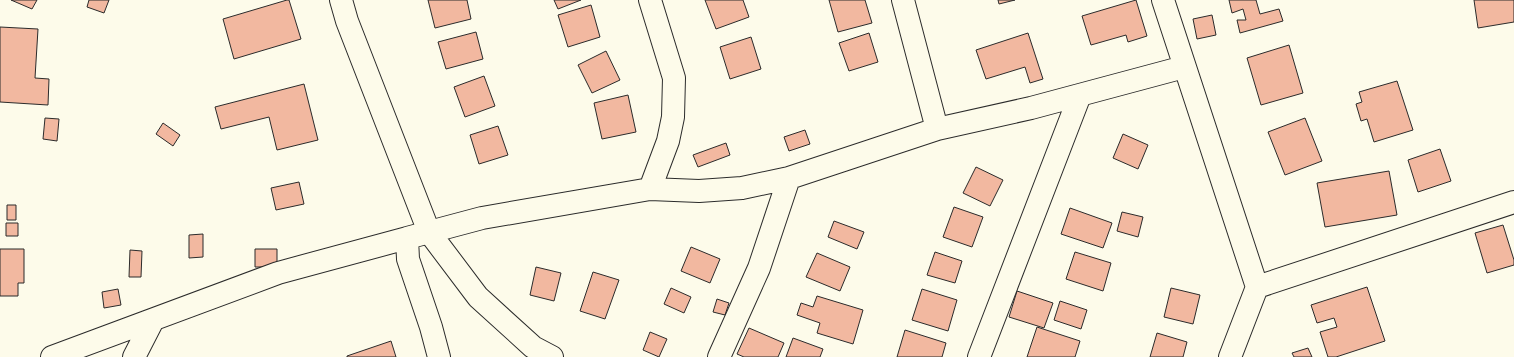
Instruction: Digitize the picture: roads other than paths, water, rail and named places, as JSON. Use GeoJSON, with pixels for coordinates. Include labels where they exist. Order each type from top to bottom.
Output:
{"type":"FeatureCollection","features":[{"type":"Feature","properties":{"kind":"street"},"geometry":{"type":"LineString","coordinates":[[341,0],[347,21],[429,232],[478,298],[533,347],[552,357]]}},
{"type":"Feature","properties":{"kind":"street"},"geometry":{"type":"LineString","coordinates":[[650,0],[674,78],[673,117],[668,141],[650,189]]}},
{"type":"Feature","properties":{"kind":"street"},"geometry":{"type":"LineString","coordinates":[[903,0],[937,129]]}},
{"type":"Feature","properties":{"kind":"street"},"geometry":{"type":"LineString","coordinates":[[1163,0],[1257,287],[1230,357]]}},
{"type":"Feature","properties":{"kind":"street"},"geometry":{"type":"LineString","coordinates":[[52,357],[278,273],[482,218],[650,189],[699,191],[742,188],[789,178],[937,129],[1032,108],[1184,67]]}},
{"type":"Feature","properties":{"kind":"street"},"geometry":{"type":"LineString","coordinates":[[979,357],[1080,95]]}},
{"type":"Feature","properties":{"kind":"street"},"geometry":{"type":"LineString","coordinates":[[720,357],[759,268],[789,178]]}},
{"type":"Feature","properties":{"kind":"street"},"geometry":{"type":"LineString","coordinates":[[1257,287],[1514,202]]}},
{"type":"Feature","properties":{"kind":"street"},"geometry":{"type":"LineString","coordinates":[[407,238],[408,259],[432,328],[440,357]]}},
{"type":"Feature","properties":{"kind":"street"},"geometry":{"type":"LineString","coordinates":[[134,357],[153,320]]}}]}
